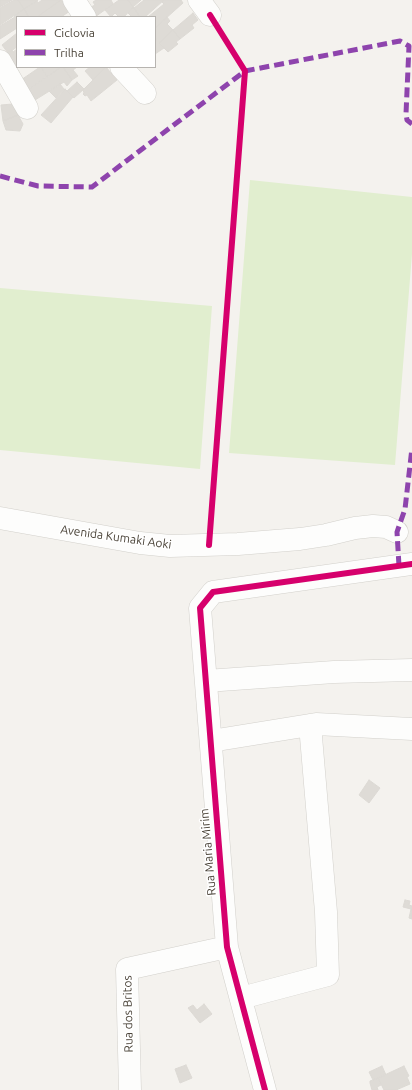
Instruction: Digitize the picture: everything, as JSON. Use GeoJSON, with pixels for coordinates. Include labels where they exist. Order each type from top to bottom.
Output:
{"type":"FeatureCollection","features":[{"type":"Feature","properties":{"kind":"street"},"geometry":{"type":"LineString","coordinates":[[74,0],[84,16]]}},
{"type":"Feature","properties":{"kind":"street"},"geometry":{"type":"LineString","coordinates":[[0,61],[27,108]]}},
{"type":"Feature","properties":{"kind":"street"},"geometry":{"type":"LineString","coordinates":[[122,68],[145,93]]}},
{"type":"Feature","properties":{"kind":"street","name":"Avenida Kumaki Aoki"},"geometry":{"type":"LineString","coordinates":[[0,518],[140,543],[170,546],[238,544],[300,539],[373,526],[386,527],[398,532]]}},
{"type":"Feature","properties":{"kind":"street","name":"Rua Maria Mirim"},"geometry":{"type":"LineString","coordinates":[[265,1090],[228,947],[200,608],[213,592],[412,564]]}},
{"type":"Feature","properties":{"kind":"street"},"geometry":{"type":"LineString","coordinates":[[206,680],[334,672],[412,670]]}},
{"type":"Feature","properties":{"kind":"street"},"geometry":{"type":"LineString","coordinates":[[210,741],[310,725],[412,729]]}},
{"type":"Feature","properties":{"kind":"street"},"geometry":{"type":"LineString","coordinates":[[241,998],[328,975],[326,912],[310,725]]}},
{"type":"Feature","properties":{"kind":"street","name":"Rua dos Britos"},"geometry":{"type":"LineString","coordinates":[[130,1090],[127,969],[228,947]]}},
{"type":"Feature","properties":{"kind":"green space"},"geometry":{"type":"Polygon","coordinates":[[[250,180],[412,197],[412,254],[395,465],[229,453],[250,180]]]}},
{"type":"Feature","properties":{"kind":"green space"},"geometry":{"type":"Polygon","coordinates":[[[0,288],[212,306],[200,469],[0,450],[0,288]]]}},
{"type":"Feature","properties":{"kind":"building"},"geometry":{"type":"Polygon","coordinates":[[[0,0],[12,0],[0,7],[0,0]]]}},
{"type":"Feature","properties":{"kind":"building"},"geometry":{"type":"Polygon","coordinates":[[[14,0],[18,0],[24,9],[0,25],[0,8],[14,0]]]}},
{"type":"Feature","properties":{"kind":"building"},"geometry":{"type":"Polygon","coordinates":[[[18,0],[38,0],[24,9],[18,0]]]}},
{"type":"Feature","properties":{"kind":"building"},"geometry":{"type":"Polygon","coordinates":[[[42,0],[61,0],[38,16],[28,16],[24,9],[37,1],[38,3],[42,0]]]}},
{"type":"Feature","properties":{"kind":"building"},"geometry":{"type":"Polygon","coordinates":[[[61,0],[70,11],[62,16],[38,16],[61,0]]]}},
{"type":"Feature","properties":{"kind":"building"},"geometry":{"type":"Polygon","coordinates":[[[96,0],[111,0],[113,4],[96,16],[94,16],[87,9],[95,5],[93,2],[96,0]]]}},
{"type":"Feature","properties":{"kind":"building"},"geometry":{"type":"Polygon","coordinates":[[[119,0],[128,0],[133,7],[125,16],[118,16],[115,13],[110,16],[105,10],[119,0]]]}},
{"type":"Feature","properties":{"kind":"building"},"geometry":{"type":"Polygon","coordinates":[[[128,0],[141,0],[133,7],[128,0]]]}},
{"type":"Feature","properties":{"kind":"building"},"geometry":{"type":"Polygon","coordinates":[[[144,0],[164,0],[146,16],[139,16],[134,8],[144,0]]]}},
{"type":"Feature","properties":{"kind":"building"},"geometry":{"type":"Polygon","coordinates":[[[164,0],[181,0],[183,3],[156,27],[156,16],[149,16],[164,4],[162,2],[164,0]]]}},
{"type":"Feature","properties":{"kind":"building"},"geometry":{"type":"Polygon","coordinates":[[[133,7],[139,16],[131,16],[128,13],[133,7]]]}},
{"type":"Feature","properties":{"kind":"building"},"geometry":{"type":"Polygon","coordinates":[[[24,9],[28,16],[16,16],[16,29],[0,39],[0,26],[15,17],[14,16],[24,9]]]}},
{"type":"Feature","properties":{"kind":"building"},"geometry":{"type":"Polygon","coordinates":[[[193,13],[198,20],[192,25],[194,28],[180,39],[173,30],[193,13]]]}},
{"type":"Feature","properties":{"kind":"building"},"geometry":{"type":"Polygon","coordinates":[[[167,17],[170,21],[167,24],[173,30],[159,43],[156,38],[156,27],[167,17]]]}},
{"type":"Feature","properties":{"kind":"building"},"geometry":{"type":"Polygon","coordinates":[[[173,30],[180,39],[176,42],[178,44],[168,52],[159,43],[173,30]]]}},
{"type":"Feature","properties":{"kind":"building"},"geometry":{"type":"Polygon","coordinates":[[[16,34],[16,48],[8,53],[2,45],[16,34]]]}},
{"type":"Feature","properties":{"kind":"building"},"geometry":{"type":"Polygon","coordinates":[[[156,38],[164,48],[156,53],[156,38]]]}},
{"type":"Feature","properties":{"kind":"building"},"geometry":{"type":"Polygon","coordinates":[[[12,50],[13,52],[16,50],[16,66],[12,68],[3,56],[12,50]]]}},
{"type":"Feature","properties":{"kind":"building"},"geometry":{"type":"Polygon","coordinates":[[[39,68],[42,68],[47,76],[25,92],[18,82],[39,68]]]}},
{"type":"Feature","properties":{"kind":"building"},"geometry":{"type":"Polygon","coordinates":[[[42,68],[60,68],[47,77],[42,68]]]}},
{"type":"Feature","properties":{"kind":"building"},"geometry":{"type":"Polygon","coordinates":[[[60,68],[64,68],[72,80],[67,86],[64,82],[35,100],[28,90],[60,68]]]}},
{"type":"Feature","properties":{"kind":"building"},"geometry":{"type":"Polygon","coordinates":[[[64,68],[76,68],[73,70],[78,76],[72,80],[64,68]]]}},
{"type":"Feature","properties":{"kind":"building"},"geometry":{"type":"Polygon","coordinates":[[[89,68],[105,68],[93,80],[85,71],[89,68]]]}},
{"type":"Feature","properties":{"kind":"building"},"geometry":{"type":"Polygon","coordinates":[[[105,68],[107,68],[117,80],[91,101],[87,95],[85,96],[83,94],[83,90],[105,68]]]}},
{"type":"Feature","properties":{"kind":"building"},"geometry":{"type":"Polygon","coordinates":[[[77,82],[84,89],[74,98],[67,91],[77,82]]]}},
{"type":"Feature","properties":{"kind":"building"},"geometry":{"type":"Polygon","coordinates":[[[60,84],[64,89],[56,98],[49,91],[60,84]]]}},
{"type":"Feature","properties":{"kind":"building"},"geometry":{"type":"Polygon","coordinates":[[[65,89],[73,97],[51,123],[41,115],[65,89]]]}},
{"type":"Feature","properties":{"kind":"building"},"geometry":{"type":"Polygon","coordinates":[[[13,104],[18,115],[3,121],[1,105],[13,104]]]}},
{"type":"Feature","properties":{"kind":"building"},"geometry":{"type":"Polygon","coordinates":[[[18,115],[23,124],[20,131],[6,130],[3,121],[18,115]]]}},
{"type":"Feature","properties":{"kind":"building"},"geometry":{"type":"Polygon","coordinates":[[[369,780],[380,788],[369,803],[359,795],[369,780]]]}},
{"type":"Feature","properties":{"kind":"building"},"geometry":{"type":"Polygon","coordinates":[[[405,900],[410,901],[409,905],[412,906],[412,919],[409,918],[411,909],[403,907],[405,900]]]}},
{"type":"Feature","properties":{"kind":"building"},"geometry":{"type":"Polygon","coordinates":[[[204,1004],[212,1014],[200,1023],[188,1008],[193,1005],[197,1010],[204,1004]]]}},
{"type":"Feature","properties":{"kind":"building"},"geometry":{"type":"Polygon","coordinates":[[[186,1065],[192,1078],[180,1083],[175,1069],[186,1065]]]}},
{"type":"Feature","properties":{"kind":"building"},"geometry":{"type":"Polygon","coordinates":[[[382,1066],[386,1075],[373,1080],[369,1072],[382,1066]]]}},
{"type":"Feature","properties":{"kind":"building"},"geometry":{"type":"Polygon","coordinates":[[[404,1066],[409,1076],[407,1077],[410,1084],[396,1090],[384,1090],[378,1078],[404,1066]]]}},
{"type":"Feature","properties":{"kind":"building"},"geometry":{"type":"Polygon","coordinates":[[[378,1078],[381,1085],[377,1087],[378,1090],[372,1090],[370,1081],[378,1078]]]}},
{"type":"Feature","properties":{"kind":"marked path"},"geometry":{"type":"LineString","coordinates":[[0,176],[38,186],[92,187],[245,71],[400,41],[409,46],[406,114],[407,120],[412,124]]}},
{"type":"Feature","properties":{"kind":"marked path"},"geometry":{"type":"LineString","coordinates":[[399,566],[397,532],[405,509],[412,448]]}},
{"type":"Feature","properties":{"kind":"cycle path"},"geometry":{"type":"LineString","coordinates":[[209,545],[245,71],[210,15]]}},
{"type":"Feature","properties":{"kind":"cycle path"},"geometry":{"type":"LineString","coordinates":[[265,1090],[227,947],[200,608],[213,592],[412,564]]}}]}
